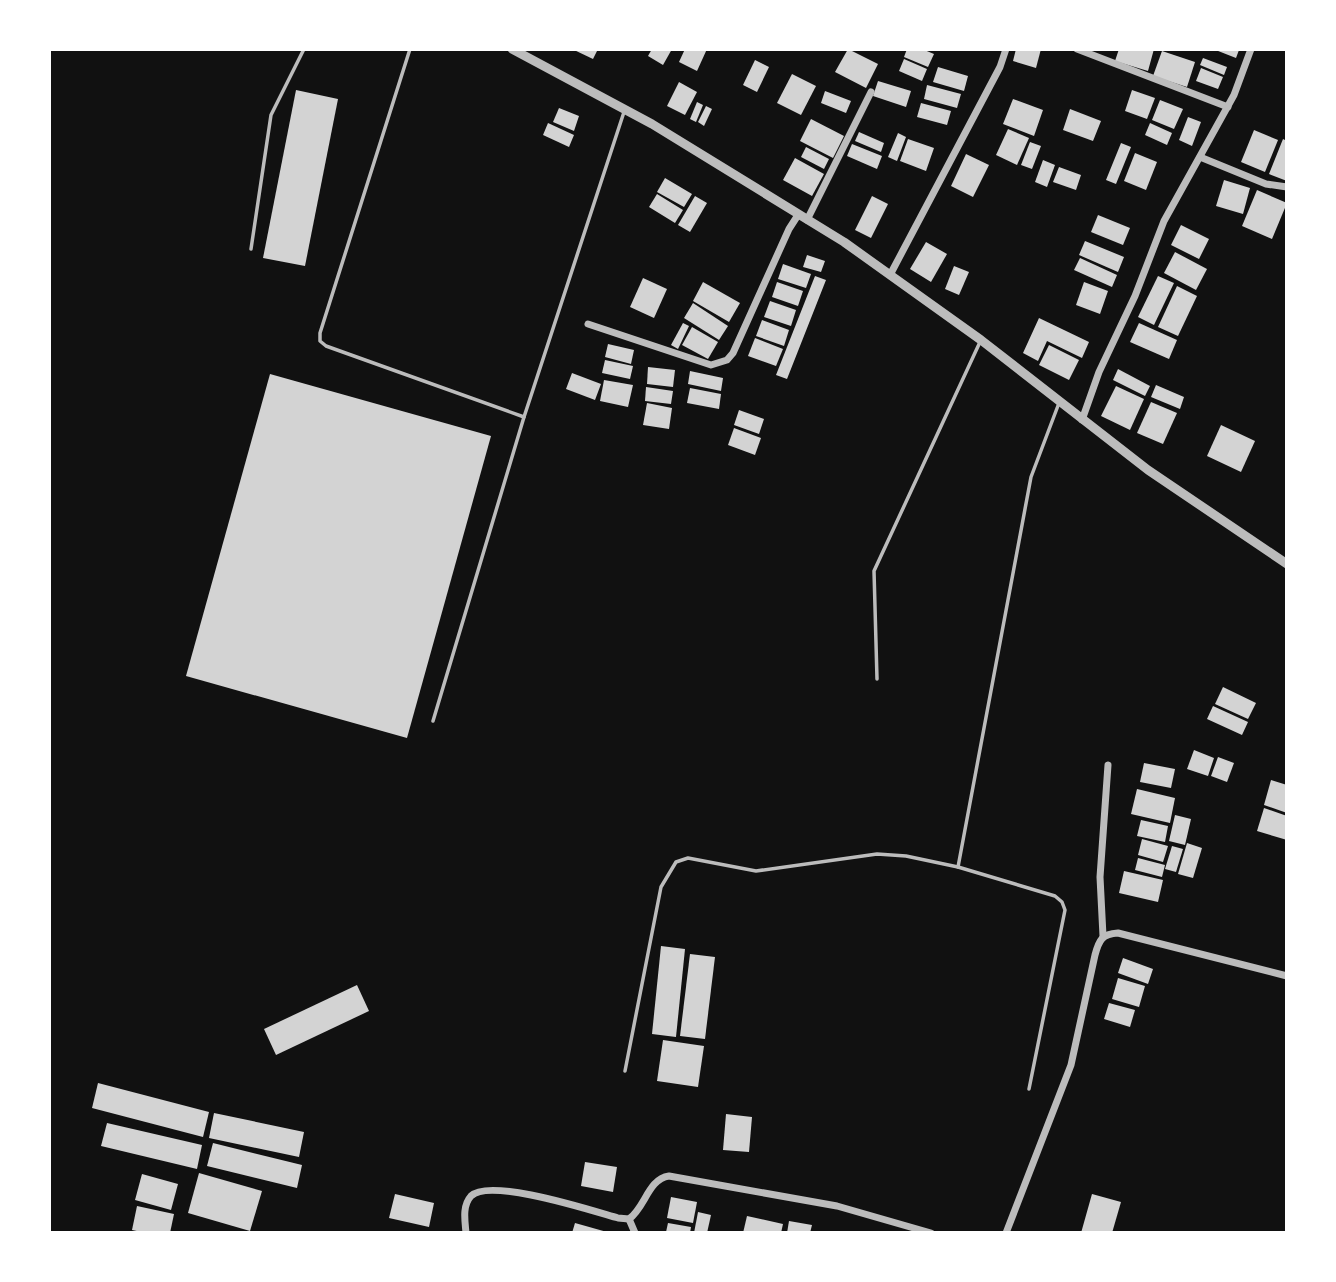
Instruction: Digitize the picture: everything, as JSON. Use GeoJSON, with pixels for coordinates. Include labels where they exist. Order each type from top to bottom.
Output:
{"type":"FeatureCollection","features":[{"type":"Feature","properties":{"kind":"street"},"geometry":{"type":"LineString","coordinates":[[512,49],[625,110],[807,220],[890,275],[981,340],[1148,470],[1287,564]]}},
{"type":"Feature","properties":{"kind":"street"},"geometry":{"type":"LineString","coordinates":[[890,275],[1000,67],[1006,49]]}},
{"type":"Feature","properties":{"kind":"street"},"geometry":{"type":"LineString","coordinates":[[1077,49],[1227,107]]}},
{"type":"Feature","properties":{"kind":"street"},"geometry":{"type":"LineString","coordinates":[[1082,420],[1164,221],[1227,107],[1251,49]]}},
{"type":"Feature","properties":{"kind":"street"},"geometry":{"type":"LineString","coordinates":[[807,220],[871,92]]}},
{"type":"Feature","properties":{"kind":"street"},"geometry":{"type":"LineString","coordinates":[[1200,157],[1266,184],[1287,187]]}},
{"type":"Feature","properties":{"kind":"street"},"geometry":{"type":"LineString","coordinates":[[588,324],[711,365],[727,360],[798,215]]}},
{"type":"Feature","properties":{"kind":"street"},"geometry":{"type":"LineString","coordinates":[[1103,936],[1100,877],[1108,765]]}},
{"type":"Feature","properties":{"kind":"street"},"geometry":{"type":"LineString","coordinates":[[1006,1233],[1070,1065],[1095,955],[1103,936],[1118,933],[1287,975]]}},
{"type":"Feature","properties":{"kind":"street"},"geometry":{"type":"LineString","coordinates":[[466,1233],[464,1214],[471,1196],[484,1190],[496,1189],[618,1219],[629,1219],[635,1215],[657,1180],[669,1176],[836,1206],[931,1233]]}},
{"type":"Feature","properties":{"kind":"street"},"geometry":{"type":"LineString","coordinates":[[629,1219],[635,1233]]}},
{"type":"Feature","properties":{"kind":"lane"},"geometry":{"type":"LineString","coordinates":[[251,249],[271,114],[304,49]]}},
{"type":"Feature","properties":{"kind":"lane"},"geometry":{"type":"LineString","coordinates":[[410,49],[320,333],[320,341],[326,346],[524,417]]}},
{"type":"Feature","properties":{"kind":"lane"},"geometry":{"type":"LineString","coordinates":[[432,720],[524,417],[625,110]]}},
{"type":"Feature","properties":{"kind":"lane"},"geometry":{"type":"LineString","coordinates":[[877,679],[874,571],[981,340]]}},
{"type":"Feature","properties":{"kind":"lane"},"geometry":{"type":"LineString","coordinates":[[958,867],[1031,477],[1060,400]]}},
{"type":"Feature","properties":{"kind":"lane"},"geometry":{"type":"LineString","coordinates":[[625,1071],[661,887],[676,862],[688,858],[756,872],[877,854],[906,856],[958,867],[1055,896],[1064,905],[1030,1089]]}},
{"type":"Feature","properties":{"kind":"building"},"geometry":{"type":"Polygon","coordinates":[[[572,49],[598,49],[593,59],[572,49]]]}},
{"type":"Feature","properties":{"kind":"building"},"geometry":{"type":"Polygon","coordinates":[[[652,49],[672,49],[663,65],[648,56],[652,49]]]}},
{"type":"Feature","properties":{"kind":"building"},"geometry":{"type":"Polygon","coordinates":[[[685,49],[707,49],[697,71],[679,62],[685,49]]]}},
{"type":"Feature","properties":{"kind":"building"},"geometry":{"type":"Polygon","coordinates":[[[848,49],[878,64],[866,88],[835,72],[848,49]]]}},
{"type":"Feature","properties":{"kind":"building"},"geometry":{"type":"Polygon","coordinates":[[[907,49],[922,49],[934,54],[928,67],[904,57],[907,49]]]}},
{"type":"Feature","properties":{"kind":"building"},"geometry":{"type":"Polygon","coordinates":[[[1016,49],[1041,49],[1036,68],[1013,61],[1016,49]]]}},
{"type":"Feature","properties":{"kind":"building"},"geometry":{"type":"Polygon","coordinates":[[[1119,49],[1154,49],[1148,71],[1115,61],[1119,49]]]}},
{"type":"Feature","properties":{"kind":"building"},"geometry":{"type":"Polygon","coordinates":[[[1213,49],[1236,49],[1239,50],[1236,58],[1213,49]]]}},
{"type":"Feature","properties":{"kind":"building"},"geometry":{"type":"Polygon","coordinates":[[[1162,51],[1195,62],[1187,87],[1153,76],[1162,51]]]}},
{"type":"Feature","properties":{"kind":"building"},"geometry":{"type":"Polygon","coordinates":[[[1203,58],[1227,67],[1224,75],[1200,65],[1203,58]]]}},
{"type":"Feature","properties":{"kind":"building"},"geometry":{"type":"Polygon","coordinates":[[[904,59],[927,69],[922,81],[899,71],[904,59]]]}},
{"type":"Feature","properties":{"kind":"building"},"geometry":{"type":"Polygon","coordinates":[[[755,60],[769,67],[757,92],[743,85],[755,60]]]}},
{"type":"Feature","properties":{"kind":"building"},"geometry":{"type":"Polygon","coordinates":[[[938,67],[968,76],[964,91],[933,82],[938,67]]]}},
{"type":"Feature","properties":{"kind":"building"},"geometry":{"type":"Polygon","coordinates":[[[1201,68],[1223,77],[1218,89],[1196,81],[1201,68]]]}},
{"type":"Feature","properties":{"kind":"building"},"geometry":{"type":"Polygon","coordinates":[[[792,74],[816,86],[801,115],[777,103],[792,74]]]}},
{"type":"Feature","properties":{"kind":"building"},"geometry":{"type":"Polygon","coordinates":[[[878,81],[911,91],[906,107],[873,96],[878,81]]]}},
{"type":"Feature","properties":{"kind":"building"},"geometry":{"type":"Polygon","coordinates":[[[679,82],[697,92],[685,115],[667,106],[679,82]]]}},
{"type":"Feature","properties":{"kind":"building"},"geometry":{"type":"Polygon","coordinates":[[[927,85],[961,94],[957,108],[924,99],[927,85]]]}},
{"type":"Feature","properties":{"kind":"building"},"geometry":{"type":"Polygon","coordinates":[[[296,90],[338,99],[305,266],[263,258],[296,90]]]}},
{"type":"Feature","properties":{"kind":"building"},"geometry":{"type":"Polygon","coordinates":[[[1132,90],[1155,98],[1147,119],[1125,111],[1132,90]]]}},
{"type":"Feature","properties":{"kind":"building"},"geometry":{"type":"Polygon","coordinates":[[[825,91],[851,101],[846,113],[821,103],[825,91]]]}},
{"type":"Feature","properties":{"kind":"building"},"geometry":{"type":"Polygon","coordinates":[[[1013,99],[1043,110],[1034,136],[1003,124],[1013,99]]]}},
{"type":"Feature","properties":{"kind":"building"},"geometry":{"type":"Polygon","coordinates":[[[1160,100],[1183,109],[1174,129],[1152,120],[1160,100]]]}},
{"type":"Feature","properties":{"kind":"building"},"geometry":{"type":"Polygon","coordinates":[[[697,102],[703,105],[696,122],[690,119],[697,102]]]}},
{"type":"Feature","properties":{"kind":"building"},"geometry":{"type":"Polygon","coordinates":[[[921,103],[951,111],[947,125],[917,117],[921,103]]]}},
{"type":"Feature","properties":{"kind":"building"},"geometry":{"type":"Polygon","coordinates":[[[706,106],[712,109],[704,126],[698,122],[706,106]]]}},
{"type":"Feature","properties":{"kind":"building"},"geometry":{"type":"Polygon","coordinates":[[[559,108],[579,116],[574,131],[553,122],[559,108]]]}},
{"type":"Feature","properties":{"kind":"building"},"geometry":{"type":"Polygon","coordinates":[[[1070,109],[1101,121],[1093,141],[1063,130],[1070,109]]]}},
{"type":"Feature","properties":{"kind":"building"},"geometry":{"type":"Polygon","coordinates":[[[1188,117],[1201,122],[1192,146],[1179,140],[1188,117]]]}},
{"type":"Feature","properties":{"kind":"building"},"geometry":{"type":"Polygon","coordinates":[[[811,119],[844,136],[833,158],[800,141],[811,119]]]}},
{"type":"Feature","properties":{"kind":"building"},"geometry":{"type":"Polygon","coordinates":[[[548,123],[574,135],[569,147],[543,135],[548,123]]]}},
{"type":"Feature","properties":{"kind":"building"},"geometry":{"type":"Polygon","coordinates":[[[1150,123],[1172,133],[1167,145],[1145,135],[1150,123]]]}},
{"type":"Feature","properties":{"kind":"building"},"geometry":{"type":"Polygon","coordinates":[[[1008,129],[1029,138],[1017,165],[996,155],[1008,129]]]}},
{"type":"Feature","properties":{"kind":"building"},"geometry":{"type":"Polygon","coordinates":[[[1254,130],[1278,140],[1265,172],[1241,162],[1254,130]]]}},
{"type":"Feature","properties":{"kind":"building"},"geometry":{"type":"Polygon","coordinates":[[[859,132],[884,143],[881,152],[855,141],[859,132]]]}},
{"type":"Feature","properties":{"kind":"building"},"geometry":{"type":"Polygon","coordinates":[[[898,133],[906,137],[897,161],[888,157],[898,133]]]}},
{"type":"Feature","properties":{"kind":"building"},"geometry":{"type":"Polygon","coordinates":[[[908,139],[934,148],[926,171],[900,161],[908,139]]]}},
{"type":"Feature","properties":{"kind":"building"},"geometry":{"type":"Polygon","coordinates":[[[1283,139],[1287,141],[1287,181],[1269,174],[1283,139]]]}},
{"type":"Feature","properties":{"kind":"building"},"geometry":{"type":"Polygon","coordinates":[[[1030,142],[1041,146],[1032,169],[1021,165],[1030,142]]]}},
{"type":"Feature","properties":{"kind":"building"},"geometry":{"type":"Polygon","coordinates":[[[1121,143],[1131,147],[1116,184],[1106,180],[1121,143]]]}},
{"type":"Feature","properties":{"kind":"building"},"geometry":{"type":"Polygon","coordinates":[[[852,144],[882,156],[877,169],[847,156],[852,144]]]}},
{"type":"Feature","properties":{"kind":"building"},"geometry":{"type":"Polygon","coordinates":[[[806,147],[829,159],[824,169],[801,157],[806,147]]]}},
{"type":"Feature","properties":{"kind":"building"},"geometry":{"type":"Polygon","coordinates":[[[1135,153],[1157,162],[1146,190],[1124,181],[1135,153]]]}},
{"type":"Feature","properties":{"kind":"building"},"geometry":{"type":"Polygon","coordinates":[[[966,154],[989,165],[973,197],[951,186],[966,154]]]}},
{"type":"Feature","properties":{"kind":"building"},"geometry":{"type":"Polygon","coordinates":[[[795,158],[824,174],[812,196],[783,180],[795,158]]]}},
{"type":"Feature","properties":{"kind":"building"},"geometry":{"type":"Polygon","coordinates":[[[1043,160],[1055,165],[1047,187],[1035,182],[1043,160]]]}},
{"type":"Feature","properties":{"kind":"building"},"geometry":{"type":"Polygon","coordinates":[[[1059,167],[1081,175],[1076,190],[1053,182],[1059,167]]]}},
{"type":"Feature","properties":{"kind":"building"},"geometry":{"type":"Polygon","coordinates":[[[665,178],[692,194],[684,207],[657,192],[665,178]]]}},
{"type":"Feature","properties":{"kind":"building"},"geometry":{"type":"Polygon","coordinates":[[[1224,180],[1250,188],[1243,214],[1216,206],[1224,180]]]}},
{"type":"Feature","properties":{"kind":"building"},"geometry":{"type":"Polygon","coordinates":[[[1257,190],[1287,203],[1272,239],[1242,226],[1257,190]]]}},
{"type":"Feature","properties":{"kind":"building"},"geometry":{"type":"Polygon","coordinates":[[[657,194],[683,210],[675,223],[649,207],[657,194]]]}},
{"type":"Feature","properties":{"kind":"building"},"geometry":{"type":"Polygon","coordinates":[[[695,196],[707,203],[690,232],[678,225],[695,196]]]}},
{"type":"Feature","properties":{"kind":"building"},"geometry":{"type":"Polygon","coordinates":[[[872,196],[888,204],[871,238],[855,230],[872,196]]]}},
{"type":"Feature","properties":{"kind":"building"},"geometry":{"type":"Polygon","coordinates":[[[1098,215],[1130,228],[1123,245],[1091,232],[1098,215]]]}},
{"type":"Feature","properties":{"kind":"building"},"geometry":{"type":"Polygon","coordinates":[[[1181,225],[1209,239],[1199,259],[1171,245],[1181,225]]]}},
{"type":"Feature","properties":{"kind":"building"},"geometry":{"type":"Polygon","coordinates":[[[1085,241],[1124,257],[1118,272],[1079,255],[1085,241]]]}},
{"type":"Feature","properties":{"kind":"building"},"geometry":{"type":"Polygon","coordinates":[[[926,242],[947,254],[931,282],[910,269],[926,242]]]}},
{"type":"Feature","properties":{"kind":"building"},"geometry":{"type":"Polygon","coordinates":[[[1175,252],[1207,269],[1196,290],[1164,273],[1175,252]]]}},
{"type":"Feature","properties":{"kind":"building"},"geometry":{"type":"Polygon","coordinates":[[[807,255],[825,261],[821,272],[803,267],[807,255]]]}},
{"type":"Feature","properties":{"kind":"building"},"geometry":{"type":"Polygon","coordinates":[[[1080,258],[1117,275],[1112,287],[1074,270],[1080,258]]]}},
{"type":"Feature","properties":{"kind":"building"},"geometry":{"type":"Polygon","coordinates":[[[783,264],[811,274],[806,288],[778,279],[783,264]]]}},
{"type":"Feature","properties":{"kind":"building"},"geometry":{"type":"Polygon","coordinates":[[[954,266],[969,272],[959,295],[945,289],[954,266]]]}},
{"type":"Feature","properties":{"kind":"building"},"geometry":{"type":"Polygon","coordinates":[[[815,276],[826,280],[787,379],[776,375],[815,276]]]}},
{"type":"Feature","properties":{"kind":"building"},"geometry":{"type":"Polygon","coordinates":[[[1158,276],[1174,283],[1154,325],[1138,317],[1158,276]]]}},
{"type":"Feature","properties":{"kind":"building"},"geometry":{"type":"Polygon","coordinates":[[[643,278],[667,289],[654,318],[630,307],[643,278]]]}},
{"type":"Feature","properties":{"kind":"building"},"geometry":{"type":"Polygon","coordinates":[[[703,282],[740,303],[729,322],[693,301],[703,282]]]}},
{"type":"Feature","properties":{"kind":"building"},"geometry":{"type":"Polygon","coordinates":[[[777,282],[803,291],[798,306],[772,297],[777,282]]]}},
{"type":"Feature","properties":{"kind":"building"},"geometry":{"type":"Polygon","coordinates":[[[1084,282],[1108,291],[1100,314],[1076,305],[1084,282]]]}},
{"type":"Feature","properties":{"kind":"building"},"geometry":{"type":"Polygon","coordinates":[[[1177,286],[1197,296],[1178,336],[1158,327],[1177,286]]]}},
{"type":"Feature","properties":{"kind":"building"},"geometry":{"type":"Polygon","coordinates":[[[770,301],[796,310],[791,326],[764,317],[770,301]]]}},
{"type":"Feature","properties":{"kind":"building"},"geometry":{"type":"Polygon","coordinates":[[[693,303],[728,326],[719,340],[684,318],[693,303]]]}},
{"type":"Feature","properties":{"kind":"building"},"geometry":{"type":"Polygon","coordinates":[[[1039,318],[1089,342],[1082,358],[1047,341],[1038,361],[1023,353],[1039,318]]]}},
{"type":"Feature","properties":{"kind":"building"},"geometry":{"type":"Polygon","coordinates":[[[762,320],[789,330],[784,346],[756,336],[762,320]]]}},
{"type":"Feature","properties":{"kind":"building"},"geometry":{"type":"Polygon","coordinates":[[[683,323],[689,326],[678,349],[671,345],[683,323]]]}},
{"type":"Feature","properties":{"kind":"building"},"geometry":{"type":"Polygon","coordinates":[[[1139,323],[1177,340],[1169,359],[1130,342],[1139,323]]]}},
{"type":"Feature","properties":{"kind":"building"},"geometry":{"type":"Polygon","coordinates":[[[692,327],[718,342],[708,359],[682,345],[692,327]]]}},
{"type":"Feature","properties":{"kind":"building"},"geometry":{"type":"Polygon","coordinates":[[[755,338],[783,349],[776,366],[748,356],[755,338]]]}},
{"type":"Feature","properties":{"kind":"building"},"geometry":{"type":"Polygon","coordinates":[[[608,344],[634,350],[631,364],[605,357],[608,344]]]}},
{"type":"Feature","properties":{"kind":"building"},"geometry":{"type":"Polygon","coordinates":[[[1049,345],[1079,360],[1069,380],[1039,365],[1049,345]]]}},
{"type":"Feature","properties":{"kind":"building"},"geometry":{"type":"Polygon","coordinates":[[[605,360],[633,366],[630,379],[602,373],[605,360]]]}},
{"type":"Feature","properties":{"kind":"building"},"geometry":{"type":"Polygon","coordinates":[[[648,367],[675,370],[673,387],[647,384],[648,367]]]}},
{"type":"Feature","properties":{"kind":"building"},"geometry":{"type":"Polygon","coordinates":[[[1118,369],[1150,386],[1145,396],[1113,380],[1118,369]]]}},
{"type":"Feature","properties":{"kind":"building"},"geometry":{"type":"Polygon","coordinates":[[[690,371],[723,378],[721,391],[688,384],[690,371]]]}},
{"type":"Feature","properties":{"kind":"building"},"geometry":{"type":"Polygon","coordinates":[[[572,373],[601,384],[595,400],[566,389],[572,373]]]}},
{"type":"Feature","properties":{"kind":"building"},"geometry":{"type":"Polygon","coordinates":[[[270,374],[491,436],[407,738],[186,676],[270,374]]]}},
{"type":"Feature","properties":{"kind":"building"},"geometry":{"type":"Polygon","coordinates":[[[604,380],[633,385],[628,407],[600,401],[604,380]]]}},
{"type":"Feature","properties":{"kind":"building"},"geometry":{"type":"Polygon","coordinates":[[[1156,385],[1184,397],[1180,409],[1151,397],[1156,385]]]}},
{"type":"Feature","properties":{"kind":"building"},"geometry":{"type":"Polygon","coordinates":[[[1116,386],[1144,399],[1130,430],[1101,416],[1116,386]]]}},
{"type":"Feature","properties":{"kind":"building"},"geometry":{"type":"Polygon","coordinates":[[[646,387],[673,391],[671,404],[645,401],[646,387]]]}},
{"type":"Feature","properties":{"kind":"building"},"geometry":{"type":"Polygon","coordinates":[[[690,388],[721,394],[719,409],[687,403],[690,388]]]}},
{"type":"Feature","properties":{"kind":"building"},"geometry":{"type":"Polygon","coordinates":[[[1151,402],[1177,413],[1163,444],[1137,433],[1151,402]]]}},
{"type":"Feature","properties":{"kind":"building"},"geometry":{"type":"Polygon","coordinates":[[[647,403],[672,408],[669,429],[643,425],[647,403]]]}},
{"type":"Feature","properties":{"kind":"building"},"geometry":{"type":"Polygon","coordinates":[[[739,410],[764,419],[759,434],[734,425],[739,410]]]}},
{"type":"Feature","properties":{"kind":"building"},"geometry":{"type":"Polygon","coordinates":[[[1221,425],[1255,441],[1241,472],[1207,456],[1221,425]]]}},
{"type":"Feature","properties":{"kind":"building"},"geometry":{"type":"Polygon","coordinates":[[[734,428],[761,438],[755,455],[728,445],[734,428]]]}},
{"type":"Feature","properties":{"kind":"building"},"geometry":{"type":"Polygon","coordinates":[[[1223,687],[1256,703],[1248,719],[1215,704],[1223,687]]]}},
{"type":"Feature","properties":{"kind":"building"},"geometry":{"type":"Polygon","coordinates":[[[1213,706],[1248,722],[1242,735],[1207,719],[1213,706]]]}},
{"type":"Feature","properties":{"kind":"building"},"geometry":{"type":"Polygon","coordinates":[[[1194,750],[1214,758],[1208,776],[1187,769],[1194,750]]]}},
{"type":"Feature","properties":{"kind":"building"},"geometry":{"type":"Polygon","coordinates":[[[1218,757],[1234,763],[1227,782],[1211,776],[1218,757]]]}},
{"type":"Feature","properties":{"kind":"building"},"geometry":{"type":"Polygon","coordinates":[[[1144,763],[1175,769],[1171,788],[1140,782],[1144,763]]]}},
{"type":"Feature","properties":{"kind":"building"},"geometry":{"type":"Polygon","coordinates":[[[1271,780],[1287,785],[1287,813],[1264,805],[1271,780]]]}},
{"type":"Feature","properties":{"kind":"building"},"geometry":{"type":"Polygon","coordinates":[[[1137,789],[1175,798],[1170,823],[1131,814],[1137,789]]]}},
{"type":"Feature","properties":{"kind":"building"},"geometry":{"type":"Polygon","coordinates":[[[1264,808],[1287,816],[1287,840],[1257,831],[1264,808]]]}},
{"type":"Feature","properties":{"kind":"building"},"geometry":{"type":"Polygon","coordinates":[[[1175,815],[1191,819],[1185,845],[1169,841],[1175,815]]]}},
{"type":"Feature","properties":{"kind":"building"},"geometry":{"type":"Polygon","coordinates":[[[1141,820],[1168,826],[1165,842],[1137,836],[1141,820]]]}},
{"type":"Feature","properties":{"kind":"building"},"geometry":{"type":"Polygon","coordinates":[[[1142,839],[1168,846],[1163,862],[1138,855],[1142,839]]]}},
{"type":"Feature","properties":{"kind":"building"},"geometry":{"type":"Polygon","coordinates":[[[1187,843],[1202,848],[1193,878],[1178,874],[1187,843]]]}},
{"type":"Feature","properties":{"kind":"building"},"geometry":{"type":"Polygon","coordinates":[[[1172,846],[1183,849],[1176,872],[1165,869],[1172,846]]]}},
{"type":"Feature","properties":{"kind":"building"},"geometry":{"type":"Polygon","coordinates":[[[1138,858],[1165,865],[1162,877],[1135,870],[1138,858]]]}},
{"type":"Feature","properties":{"kind":"building"},"geometry":{"type":"Polygon","coordinates":[[[1124,871],[1163,880],[1158,902],[1119,893],[1124,871]]]}},
{"type":"Feature","properties":{"kind":"building"},"geometry":{"type":"Polygon","coordinates":[[[661,946],[685,949],[676,1037],[652,1034],[661,946]]]}},
{"type":"Feature","properties":{"kind":"building"},"geometry":{"type":"Polygon","coordinates":[[[690,954],[715,957],[705,1039],[680,1036],[690,954]]]}},
{"type":"Feature","properties":{"kind":"building"},"geometry":{"type":"Polygon","coordinates":[[[1123,958],[1153,969],[1148,984],[1118,973],[1123,958]]]}},
{"type":"Feature","properties":{"kind":"building"},"geometry":{"type":"Polygon","coordinates":[[[1118,978],[1145,986],[1139,1007],[1112,999],[1118,978]]]}},
{"type":"Feature","properties":{"kind":"building"},"geometry":{"type":"Polygon","coordinates":[[[357,985],[369,1011],[276,1055],[264,1029],[357,985]]]}},
{"type":"Feature","properties":{"kind":"building"},"geometry":{"type":"Polygon","coordinates":[[[1109,1003],[1135,1010],[1130,1027],[1104,1019],[1109,1003]]]}},
{"type":"Feature","properties":{"kind":"building"},"geometry":{"type":"Polygon","coordinates":[[[663,1040],[704,1046],[698,1087],[657,1081],[663,1040]]]}},
{"type":"Feature","properties":{"kind":"building"},"geometry":{"type":"Polygon","coordinates":[[[98,1083],[209,1112],[203,1137],[92,1108],[98,1083]]]}},
{"type":"Feature","properties":{"kind":"building"},"geometry":{"type":"Polygon","coordinates":[[[214,1113],[304,1132],[299,1157],[209,1138],[214,1113]]]}},
{"type":"Feature","properties":{"kind":"building"},"geometry":{"type":"Polygon","coordinates":[[[726,1114],[752,1117],[749,1152],[723,1150],[726,1114]]]}},
{"type":"Feature","properties":{"kind":"building"},"geometry":{"type":"Polygon","coordinates":[[[107,1123],[202,1145],[197,1169],[101,1146],[107,1123]]]}},
{"type":"Feature","properties":{"kind":"building"},"geometry":{"type":"Polygon","coordinates":[[[213,1143],[302,1165],[297,1188],[207,1166],[213,1143]]]}},
{"type":"Feature","properties":{"kind":"building"},"geometry":{"type":"Polygon","coordinates":[[[585,1162],[617,1167],[613,1192],[581,1186],[585,1162]]]}},
{"type":"Feature","properties":{"kind":"building"},"geometry":{"type":"Polygon","coordinates":[[[199,1173],[262,1191],[250,1231],[188,1213],[199,1173]]]}},
{"type":"Feature","properties":{"kind":"building"},"geometry":{"type":"Polygon","coordinates":[[[142,1174],[178,1184],[171,1210],[135,1200],[142,1174]]]}},
{"type":"Feature","properties":{"kind":"building"},"geometry":{"type":"Polygon","coordinates":[[[395,1194],[434,1203],[429,1227],[389,1218],[395,1194]]]}},
{"type":"Feature","properties":{"kind":"building"},"geometry":{"type":"Polygon","coordinates":[[[1092,1194],[1121,1202],[1112,1233],[1081,1233],[1092,1194]]]}},
{"type":"Feature","properties":{"kind":"building"},"geometry":{"type":"Polygon","coordinates":[[[671,1197],[697,1202],[693,1223],[667,1218],[671,1197]]]}},
{"type":"Feature","properties":{"kind":"building"},"geometry":{"type":"Polygon","coordinates":[[[137,1206],[174,1214],[170,1233],[132,1230],[137,1206]]]}},
{"type":"Feature","properties":{"kind":"building"},"geometry":{"type":"Polygon","coordinates":[[[698,1212],[711,1215],[707,1233],[694,1233],[698,1212]]]}},
{"type":"Feature","properties":{"kind":"building"},"geometry":{"type":"Polygon","coordinates":[[[747,1216],[783,1224],[781,1233],[743,1233],[747,1216]]]}},
{"type":"Feature","properties":{"kind":"building"},"geometry":{"type":"Polygon","coordinates":[[[789,1221],[812,1225],[810,1233],[787,1233],[789,1221]]]}},
{"type":"Feature","properties":{"kind":"building"},"geometry":{"type":"Polygon","coordinates":[[[575,1223],[607,1232],[607,1233],[572,1233],[575,1223]]]}},
{"type":"Feature","properties":{"kind":"building"},"geometry":{"type":"Polygon","coordinates":[[[668,1223],[691,1227],[690,1233],[666,1232],[668,1223]]]}}]}
